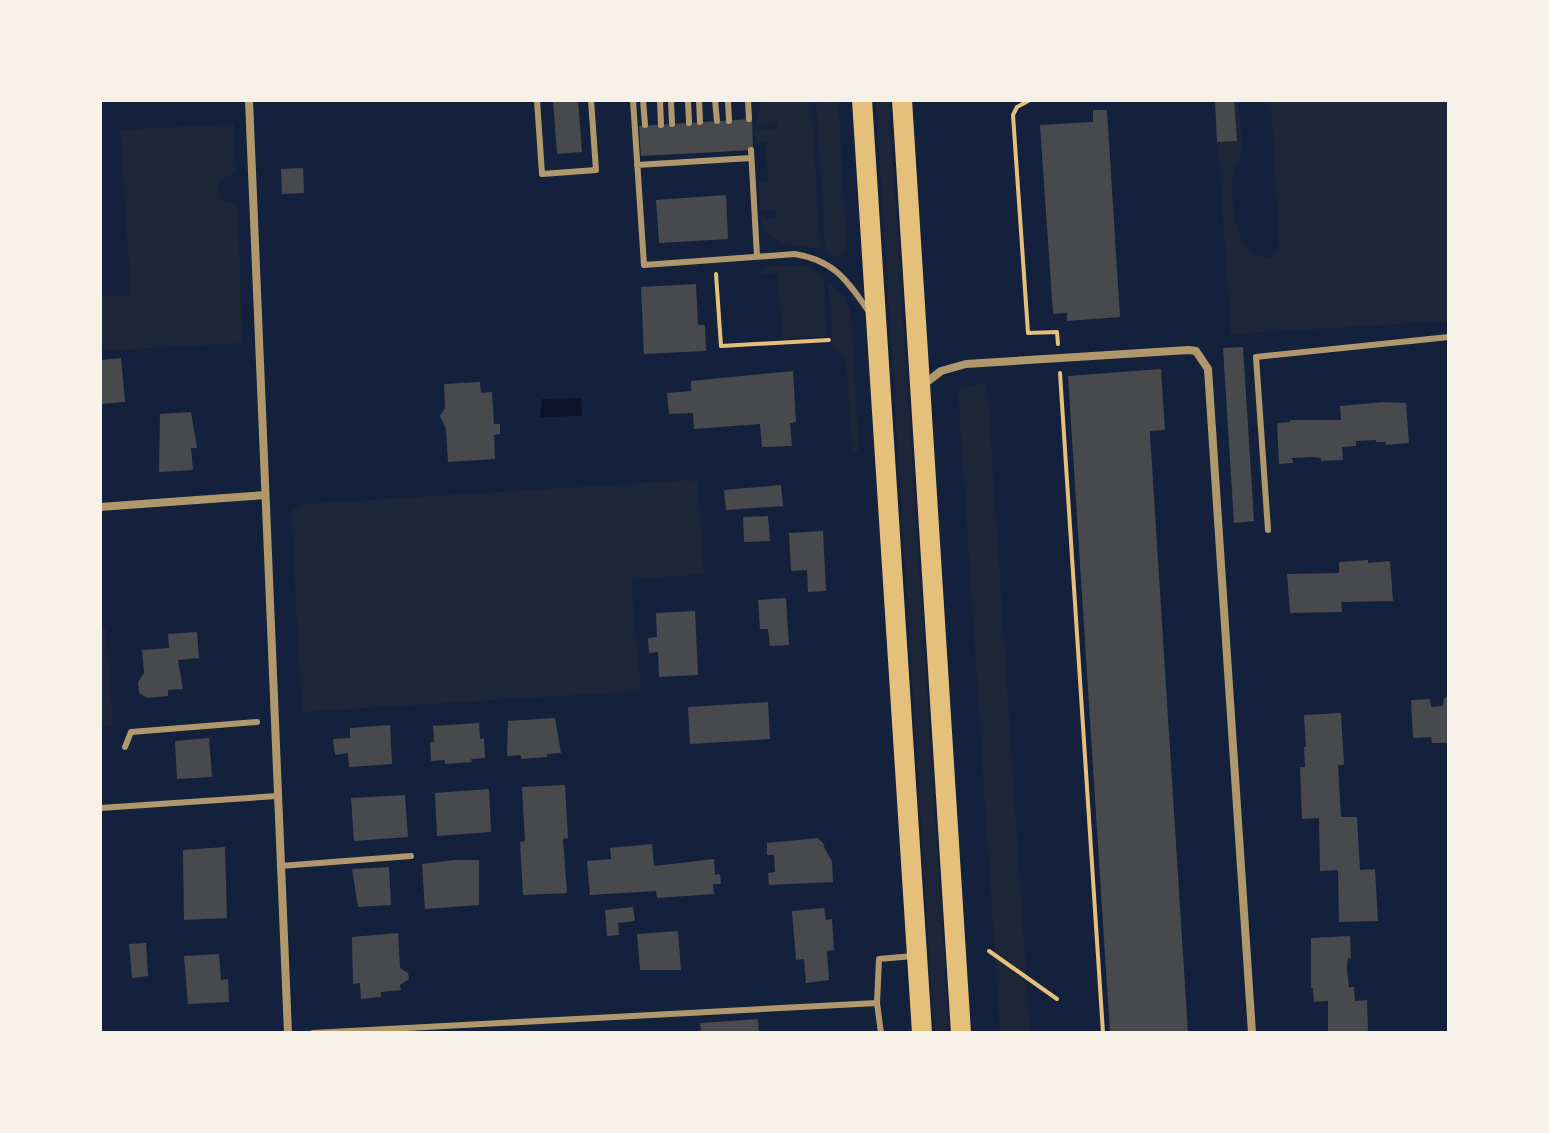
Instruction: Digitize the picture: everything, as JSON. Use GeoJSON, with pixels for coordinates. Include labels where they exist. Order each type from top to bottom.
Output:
{"type":"FeatureCollection","features":[{"type":"Feature","properties":{"kind":"main road"},"geometry":{"type":"LineString","coordinates":[[862,100],[922,1033]]}},
{"type":"Feature","properties":{"kind":"main road"},"geometry":{"type":"LineString","coordinates":[[902,100],[961,1033]]}},
{"type":"Feature","properties":{"kind":"street"},"geometry":{"type":"LineString","coordinates":[[249,100],[288,1033]]}},
{"type":"Feature","properties":{"kind":"street"},"geometry":{"type":"LineString","coordinates":[[921,386],[953,366],[1189,350],[1201,355],[1208,369],[1252,1033]]}},
{"type":"Feature","properties":{"kind":"street"},"geometry":{"type":"LineString","coordinates":[[100,507],[265,495]]}},
{"type":"Feature","properties":{"kind":"lane"},"geometry":{"type":"LineString","coordinates":[[537,100],[542,174],[596,170],[591,100]]}},
{"type":"Feature","properties":{"kind":"lane"},"geometry":{"type":"LineString","coordinates":[[633,100],[644,265],[795,254],[825,262],[841,274],[877,323]]}},
{"type":"Feature","properties":{"kind":"lane"},"geometry":{"type":"LineString","coordinates":[[643,100],[645,125]]}},
{"type":"Feature","properties":{"kind":"lane"},"geometry":{"type":"LineString","coordinates":[[660,100],[661,125]]}},
{"type":"Feature","properties":{"kind":"lane"},"geometry":{"type":"LineString","coordinates":[[671,100],[672,124]]}},
{"type":"Feature","properties":{"kind":"lane"},"geometry":{"type":"LineString","coordinates":[[688,100],[689,123]]}},
{"type":"Feature","properties":{"kind":"lane"},"geometry":{"type":"LineString","coordinates":[[699,100],[700,122]]}},
{"type":"Feature","properties":{"kind":"lane"},"geometry":{"type":"LineString","coordinates":[[715,100],[717,121]]}},
{"type":"Feature","properties":{"kind":"lane"},"geometry":{"type":"LineString","coordinates":[[728,100],[729,121]]}},
{"type":"Feature","properties":{"kind":"lane"},"geometry":{"type":"LineString","coordinates":[[748,100],[749,119]]}},
{"type":"Feature","properties":{"kind":"lane"},"geometry":{"type":"LineString","coordinates":[[637,165],[646,160],[751,154],[757,256]]}},
{"type":"Feature","properties":{"kind":"lane"},"geometry":{"type":"LineString","coordinates":[[1268,530],[1256,357],[1449,337]]}},
{"type":"Feature","properties":{"kind":"lane"},"geometry":{"type":"LineString","coordinates":[[125,747],[131,732],[257,722]]}},
{"type":"Feature","properties":{"kind":"lane"},"geometry":{"type":"LineString","coordinates":[[100,808],[277,796]]}},
{"type":"Feature","properties":{"kind":"lane"},"geometry":{"type":"LineString","coordinates":[[280,866],[411,856]]}},
{"type":"Feature","properties":{"kind":"lane"},"geometry":{"type":"LineString","coordinates":[[881,1033],[877,1003],[879,959],[917,956]]}},
{"type":"Feature","properties":{"kind":"lane"},"geometry":{"type":"LineString","coordinates":[[313,1033],[877,1003]]}},
{"type":"Feature","properties":{"kind":"path"},"geometry":{"type":"LineString","coordinates":[[1030,100],[1017,107],[1013,115],[1028,333],[1057,332],[1058,348]]}},
{"type":"Feature","properties":{"kind":"path"},"geometry":{"type":"LineString","coordinates":[[715,260],[721,346],[829,340]]}},
{"type":"Feature","properties":{"kind":"path"},"geometry":{"type":"LineString","coordinates":[[1059,364],[1103,1033]]}},
{"type":"Feature","properties":{"kind":"path"},"geometry":{"type":"LineString","coordinates":[[989,951],[1057,999]]}},
{"type":"Feature","properties":{"kind":"shaded area"},"geometry":{"type":"Polygon","coordinates":[[[761,100],[811,100],[821,249],[782,243],[764,232],[760,214],[764,219],[777,218],[775,210],[761,211],[759,182],[768,181],[765,142],[756,142],[755,129],[778,129],[777,123],[755,126],[761,100]]]}},
{"type":"Feature","properties":{"kind":"shaded area"},"geometry":{"type":"Polygon","coordinates":[[[816,100],[838,100],[847,249],[838,258],[825,251],[816,100]]]}},
{"type":"Feature","properties":{"kind":"shaded area"},"geometry":{"type":"Polygon","coordinates":[[[876,100],[889,100],[949,1033],[934,1033],[876,100]]]}},
{"type":"Feature","properties":{"kind":"shaded area"},"geometry":{"type":"Polygon","coordinates":[[[1215,100],[1238,100],[1243,151],[1233,172],[1235,220],[1242,243],[1253,255],[1268,258],[1279,249],[1272,118],[1265,100],[1449,100],[1449,321],[1231,334],[1215,100]]]}},
{"type":"Feature","properties":{"kind":"shaded area"},"geometry":{"type":"Polygon","coordinates":[[[234,124],[236,173],[219,180],[220,199],[238,205],[242,343],[100,351],[100,297],[131,295],[120,130],[234,124]]]}},
{"type":"Feature","properties":{"kind":"shaded area"},"geometry":{"type":"Polygon","coordinates":[[[801,265],[824,277],[827,337],[782,339],[778,273],[760,274],[760,271],[769,266],[801,265]]]}},
{"type":"Feature","properties":{"kind":"shaded area"},"geometry":{"type":"Polygon","coordinates":[[[828,282],[843,295],[851,312],[859,450],[853,455],[846,359],[832,344],[828,282]]]}},
{"type":"Feature","properties":{"kind":"shaded area"},"geometry":{"type":"Polygon","coordinates":[[[987,382],[1030,1033],[1000,1033],[958,389],[987,382]]]}},
{"type":"Feature","properties":{"kind":"shaded area"},"geometry":{"type":"Polygon","coordinates":[[[581,398],[582,416],[540,417],[542,399],[581,398]]]}},
{"type":"Feature","properties":{"kind":"shaded area"},"geometry":{"type":"Polygon","coordinates":[[[690,480],[698,483],[704,574],[631,580],[641,691],[302,712],[291,511],[306,504],[690,480]]]}},
{"type":"Feature","properties":{"kind":"shaded area"},"geometry":{"type":"Polygon","coordinates":[[[106,628],[113,725],[100,726],[100,629],[106,628]]]}},
{"type":"Feature","properties":{"kind":"building"},"geometry":{"type":"Polygon","coordinates":[[[553,100],[578,100],[582,152],[557,154],[553,100]]]}},
{"type":"Feature","properties":{"kind":"building"},"geometry":{"type":"Polygon","coordinates":[[[1215,100],[1234,100],[1237,141],[1217,142],[1215,100]]]}},
{"type":"Feature","properties":{"kind":"building"},"geometry":{"type":"Polygon","coordinates":[[[1093,110],[1107,110],[1120,317],[1067,321],[1067,313],[1053,314],[1040,125],[1093,122],[1093,110]]]}},
{"type":"Feature","properties":{"kind":"building"},"geometry":{"type":"Polygon","coordinates":[[[752,119],[753,150],[641,156],[639,126],[752,119]]]}},
{"type":"Feature","properties":{"kind":"building"},"geometry":{"type":"Polygon","coordinates":[[[303,168],[304,193],[282,194],[281,169],[303,168]]]}},
{"type":"Feature","properties":{"kind":"building"},"geometry":{"type":"Polygon","coordinates":[[[726,195],[728,239],[659,243],[656,200],[726,195]]]}},
{"type":"Feature","properties":{"kind":"building"},"geometry":{"type":"Polygon","coordinates":[[[696,284],[698,325],[705,325],[706,351],[644,354],[641,287],[696,284]]]}},
{"type":"Feature","properties":{"kind":"building"},"geometry":{"type":"Polygon","coordinates":[[[1243,347],[1254,521],[1234,523],[1223,348],[1243,347]]]}},
{"type":"Feature","properties":{"kind":"building"},"geometry":{"type":"Polygon","coordinates":[[[121,358],[125,402],[101,404],[100,360],[121,358]]]}},
{"type":"Feature","properties":{"kind":"building"},"geometry":{"type":"Polygon","coordinates":[[[1161,369],[1165,430],[1150,431],[1150,434],[1188,1033],[1110,1033],[1068,376],[1161,369]]]}},
{"type":"Feature","properties":{"kind":"building"},"geometry":{"type":"Polygon","coordinates":[[[793,371],[796,422],[790,423],[792,446],[762,447],[760,424],[694,429],[693,413],[669,414],[667,393],[691,391],[691,381],[793,371]]]}},
{"type":"Feature","properties":{"kind":"building"},"geometry":{"type":"Polygon","coordinates":[[[480,382],[481,393],[492,392],[494,424],[500,424],[500,434],[494,435],[495,459],[448,462],[446,429],[440,416],[445,408],[444,384],[480,382]]]}},
{"type":"Feature","properties":{"kind":"building"},"geometry":{"type":"Polygon","coordinates":[[[1406,403],[1409,443],[1386,445],[1386,442],[1376,440],[1356,441],[1356,446],[1342,447],[1343,460],[1292,458],[1293,463],[1279,464],[1277,423],[1341,420],[1340,406],[1406,403]]]}},
{"type":"Feature","properties":{"kind":"building"},"geometry":{"type":"Polygon","coordinates":[[[191,412],[197,448],[191,448],[193,470],[159,472],[160,414],[191,412]]]}},
{"type":"Feature","properties":{"kind":"building"},"geometry":{"type":"Polygon","coordinates":[[[781,485],[783,506],[726,510],[724,490],[781,485]]]}},
{"type":"Feature","properties":{"kind":"building"},"geometry":{"type":"Polygon","coordinates":[[[768,516],[770,541],[744,542],[743,517],[768,516]]]}},
{"type":"Feature","properties":{"kind":"building"},"geometry":{"type":"Polygon","coordinates":[[[823,531],[826,591],[808,592],[807,570],[791,571],[789,533],[823,531]]]}},
{"type":"Feature","properties":{"kind":"building"},"geometry":{"type":"Polygon","coordinates":[[[1368,560],[1368,563],[1390,561],[1393,601],[1341,602],[1342,612],[1290,613],[1287,574],[1339,573],[1339,562],[1368,560]]]}},
{"type":"Feature","properties":{"kind":"building"},"geometry":{"type":"Polygon","coordinates":[[[786,598],[789,645],[770,646],[768,629],[760,629],[758,600],[786,598]]]}},
{"type":"Feature","properties":{"kind":"building"},"geometry":{"type":"Polygon","coordinates":[[[695,611],[698,675],[659,677],[658,652],[649,653],[648,638],[657,637],[656,613],[695,611]]]}},
{"type":"Feature","properties":{"kind":"building"},"geometry":{"type":"Polygon","coordinates":[[[197,632],[199,658],[178,660],[183,689],[168,690],[168,696],[147,698],[139,693],[138,682],[144,673],[142,650],[169,648],[168,634],[197,632]]]}},
{"type":"Feature","properties":{"kind":"building"},"geometry":{"type":"Polygon","coordinates":[[[1444,698],[1449,698],[1449,743],[1432,743],[1431,737],[1413,738],[1411,700],[1430,699],[1431,707],[1443,706],[1444,698]]]}},
{"type":"Feature","properties":{"kind":"building"},"geometry":{"type":"Polygon","coordinates":[[[768,702],[770,739],[690,744],[688,707],[768,702]]]}},
{"type":"Feature","properties":{"kind":"building"},"geometry":{"type":"Polygon","coordinates":[[[1341,713],[1344,765],[1338,765],[1341,817],[1357,817],[1360,870],[1375,869],[1378,921],[1339,922],[1338,870],[1320,871],[1319,818],[1302,819],[1300,767],[1305,767],[1304,715],[1341,713]]]}},
{"type":"Feature","properties":{"kind":"building"},"geometry":{"type":"Polygon","coordinates":[[[555,718],[561,753],[521,759],[521,755],[507,756],[508,721],[555,718]]]}},
{"type":"Feature","properties":{"kind":"building"},"geometry":{"type":"Polygon","coordinates":[[[479,723],[485,758],[445,764],[445,760],[431,761],[433,726],[479,723]]]}},
{"type":"Feature","properties":{"kind":"building"},"geometry":{"type":"Polygon","coordinates":[[[390,725],[392,764],[349,767],[348,753],[335,755],[333,739],[350,738],[350,728],[390,725]]]}},
{"type":"Feature","properties":{"kind":"building"},"geometry":{"type":"Polygon","coordinates":[[[209,738],[212,777],[177,779],[175,741],[209,738]]]}},
{"type":"Feature","properties":{"kind":"building"},"geometry":{"type":"Polygon","coordinates":[[[565,785],[568,838],[563,839],[567,893],[523,895],[520,842],[525,841],[522,787],[565,785]]]}},
{"type":"Feature","properties":{"kind":"building"},"geometry":{"type":"Polygon","coordinates":[[[489,789],[491,832],[437,836],[435,793],[489,789]]]}},
{"type":"Feature","properties":{"kind":"building"},"geometry":{"type":"Polygon","coordinates":[[[405,795],[408,837],[354,841],[351,798],[405,795]]]}},
{"type":"Feature","properties":{"kind":"building"},"geometry":{"type":"Polygon","coordinates":[[[818,838],[832,861],[833,882],[769,885],[768,873],[775,872],[774,855],[767,855],[767,843],[818,838]]]}},
{"type":"Feature","properties":{"kind":"building"},"geometry":{"type":"Polygon","coordinates":[[[652,844],[654,866],[714,859],[715,875],[720,874],[721,884],[713,884],[714,894],[657,898],[656,891],[590,895],[587,861],[611,859],[610,848],[652,844]]]}},
{"type":"Feature","properties":{"kind":"building"},"geometry":{"type":"Polygon","coordinates":[[[225,847],[227,918],[184,920],[183,850],[225,847]]]}},
{"type":"Feature","properties":{"kind":"building"},"geometry":{"type":"Polygon","coordinates":[[[479,860],[479,905],[425,909],[422,864],[479,860]]]}},
{"type":"Feature","properties":{"kind":"building"},"geometry":{"type":"Polygon","coordinates":[[[389,867],[391,905],[358,907],[352,869],[389,867]]]}},
{"type":"Feature","properties":{"kind":"building"},"geometry":{"type":"Polygon","coordinates":[[[633,907],[635,921],[618,923],[619,935],[607,936],[605,910],[633,907]]]}},
{"type":"Feature","properties":{"kind":"building"},"geometry":{"type":"Polygon","coordinates":[[[824,908],[826,920],[832,919],[834,950],[827,951],[829,980],[806,983],[804,959],[796,960],[792,911],[824,908]]]}},
{"type":"Feature","properties":{"kind":"building"},"geometry":{"type":"Polygon","coordinates":[[[678,931],[681,970],[640,970],[637,934],[678,931]]]}},
{"type":"Feature","properties":{"kind":"building"},"geometry":{"type":"Polygon","coordinates":[[[398,933],[400,968],[408,973],[409,979],[400,985],[401,990],[381,992],[381,997],[361,999],[360,983],[353,984],[352,937],[398,933]]]}},
{"type":"Feature","properties":{"kind":"building"},"geometry":{"type":"Polygon","coordinates":[[[1350,936],[1349,987],[1354,987],[1355,1001],[1367,1000],[1368,1032],[1328,1033],[1328,1001],[1314,1002],[1311,988],[1311,938],[1350,936]]]}},
{"type":"Feature","properties":{"kind":"building"},"geometry":{"type":"Polygon","coordinates":[[[146,943],[148,976],[132,978],[129,944],[146,943]]]}},
{"type":"Feature","properties":{"kind":"building"},"geometry":{"type":"Polygon","coordinates":[[[219,954],[221,980],[228,979],[229,1002],[188,1004],[184,956],[219,954]]]}},
{"type":"Feature","properties":{"kind":"building"},"geometry":{"type":"Polygon","coordinates":[[[758,1019],[759,1033],[701,1033],[700,1023],[758,1019]]]}}]}
